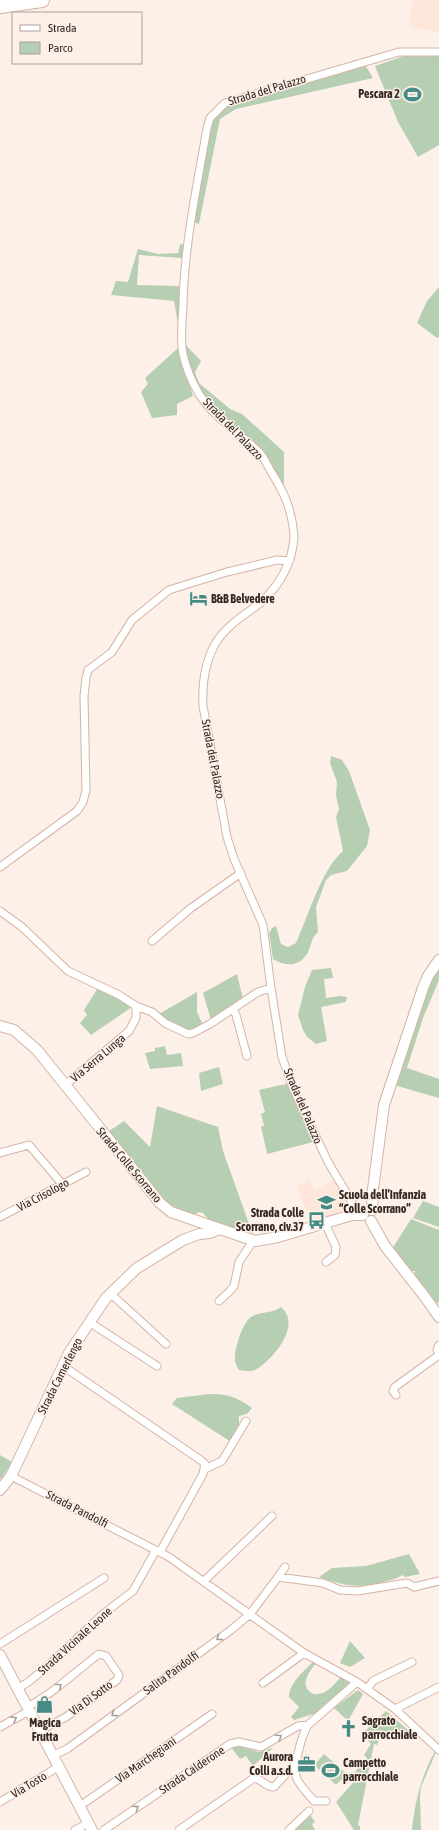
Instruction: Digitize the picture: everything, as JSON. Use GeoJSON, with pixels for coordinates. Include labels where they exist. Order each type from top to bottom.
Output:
{"type":"FeatureCollection","features":[{"type":"Feature","properties":{"kind":"highway"},"geometry":{"type":"LineString","coordinates":[[0,1],[11,0]]}},
{"type":"Feature","properties":{"kind":"highway"},"geometry":{"type":"LineString","coordinates":[[0,6],[42,0]]}},
{"type":"Feature","properties":{"kind":"street","name":"Strada del Palazzo"},"geometry":{"type":"LineString","coordinates":[[367,1213],[352,1204],[328,1162],[293,1088],[282,1057],[263,925],[227,837],[203,706],[202,687],[206,667],[214,644],[229,627],[270,594],[284,574],[289,561],[294,538],[289,506],[284,492],[260,454],[225,423],[200,395],[189,374],[181,343],[185,257],[207,128],[210,118],[216,110],[225,103],[235,99],[399,52],[439,52]]}},
{"type":"Feature","properties":{"kind":"street"},"geometry":{"type":"LineString","coordinates":[[0,867],[77,811],[83,802],[86,790],[84,696],[88,670],[112,652],[132,620],[169,590],[227,572],[277,560],[289,561]]}},
{"type":"Feature","properties":{"kind":"street"},"geometry":{"type":"LineString","coordinates":[[152,941],[191,908],[241,873]]}},
{"type":"Feature","properties":{"kind":"street"},"geometry":{"type":"LineString","coordinates":[[0,911],[22,927],[66,969],[77,976],[119,995],[136,1006],[152,1012],[165,1023],[190,1034],[233,1009],[258,992],[271,988]]}},
{"type":"Feature","properties":{"kind":"street"},"geometry":{"type":"LineString","coordinates":[[439,960],[423,988],[387,1093],[381,1121],[372,1199],[367,1213],[385,1246],[439,1316]]}},
{"type":"Feature","properties":{"kind":"street","name":"Via Serra Lunga"},"geometry":{"type":"LineString","coordinates":[[64,1086],[129,1031],[136,1018],[136,1006]]}},
{"type":"Feature","properties":{"kind":"street"},"geometry":{"type":"LineString","coordinates":[[233,1009],[247,1056]]}},
{"type":"Feature","properties":{"kind":"street","name":"Strada Colle Scorrano"},"geometry":{"type":"LineString","coordinates":[[0,1026],[14,1030],[37,1050],[64,1086],[166,1209],[175,1214],[253,1241],[278,1238],[352,1215],[367,1213]]}},
{"type":"Feature","properties":{"kind":"street"},"geometry":{"type":"LineString","coordinates":[[0,1153],[29,1145],[63,1185]]}},
{"type":"Feature","properties":{"kind":"street","name":"Via Crisologo"},"geometry":{"type":"LineString","coordinates":[[0,1217],[86,1172]]}},
{"type":"Feature","properties":{"kind":"street"},"geometry":{"type":"LineString","coordinates":[[325,1223],[337,1252],[326,1262]]}},
{"type":"Feature","properties":{"kind":"street","name":"Strada Camerlengo"},"geometry":{"type":"LineString","coordinates":[[11,1476],[69,1353],[89,1322],[111,1294],[137,1268],[188,1237],[220,1229]]}},
{"type":"Feature","properties":{"kind":"street"},"geometry":{"type":"LineString","coordinates":[[219,1301],[234,1286],[239,1262],[253,1241]]}},
{"type":"Feature","properties":{"kind":"street"},"geometry":{"type":"LineString","coordinates":[[111,1294],[166,1344]]}},
{"type":"Feature","properties":{"kind":"street"},"geometry":{"type":"LineString","coordinates":[[89,1322],[157,1366]]}},
{"type":"Feature","properties":{"kind":"street"},"geometry":{"type":"LineString","coordinates":[[396,1395],[393,1391],[395,1387],[439,1354],[437,1350],[439,1345]]}},
{"type":"Feature","properties":{"kind":"street"},"geometry":{"type":"LineString","coordinates":[[63,1366],[202,1461],[205,1464],[205,1469]]}},
{"type":"Feature","properties":{"kind":"street"},"geometry":{"type":"LineString","coordinates":[[158,1551],[205,1469],[222,1461],[246,1421]]}},
{"type":"Feature","properties":{"kind":"street"},"geometry":{"type":"LineString","coordinates":[[0,1490],[11,1476]]}},
{"type":"Feature","properties":{"kind":"street","name":"Strada Pandolfi"},"geometry":{"type":"LineString","coordinates":[[11,1476],[158,1551],[204,1581],[304,1653],[367,1689],[395,1709],[439,1750]]}},
{"type":"Feature","properties":{"kind":"street"},"geometry":{"type":"LineString","coordinates":[[204,1581],[272,1516]]}},
{"type":"Feature","properties":{"kind":"street","name":"Strada Vicinale Leone"},"geometry":{"type":"LineString","coordinates":[[18,1689],[48,1666],[103,1614],[133,1591],[158,1551]]}},
{"type":"Feature","properties":{"kind":"street","name":"Salita Pandolfi"},"geometry":{"type":"LineString","coordinates":[[52,1756],[67,1749],[231,1630],[250,1614],[278,1578],[285,1566]]}},
{"type":"Feature","properties":{"kind":"street"},"geometry":{"type":"LineString","coordinates":[[0,1644],[104,1578]]}},
{"type":"Feature","properties":{"kind":"street"},"geometry":{"type":"LineString","coordinates":[[278,1578],[323,1583],[340,1590],[357,1591],[407,1583],[414,1587],[439,1581]]}},
{"type":"Feature","properties":{"kind":"street"},"geometry":{"type":"LineString","coordinates":[[264,1683],[304,1653]]}},
{"type":"Feature","properties":{"kind":"street","name":"Via Di Sotto"},"geometry":{"type":"LineString","coordinates":[[28,1709],[58,1688],[99,1654],[106,1656],[119,1675],[117,1680],[66,1717],[39,1731]]}},
{"type":"Feature","properties":{"kind":"street"},"geometry":{"type":"LineString","coordinates":[[0,1655],[90,1827],[75,1830]]}},
{"type":"Feature","properties":{"kind":"street"},"geometry":{"type":"LineString","coordinates":[[367,1689],[373,1681],[412,1662]]}},
{"type":"Feature","properties":{"kind":"street"},"geometry":{"type":"LineString","coordinates":[[326,1801],[314,1801],[301,1786],[295,1775],[303,1732],[308,1725],[357,1682]]}},
{"type":"Feature","properties":{"kind":"street"},"geometry":{"type":"LineString","coordinates":[[395,1709],[439,1687]]}},
{"type":"Feature","properties":{"kind":"street"},"geometry":{"type":"LineString","coordinates":[[0,1727],[28,1709]]}},
{"type":"Feature","properties":{"kind":"street","name":"Via Marchegiani"},"geometry":{"type":"LineString","coordinates":[[80,1806],[212,1714]]}},
{"type":"Feature","properties":{"kind":"street","name":"Strada Calderone"},"geometry":{"type":"LineString","coordinates":[[104,1830],[230,1744],[239,1742],[261,1747],[294,1727],[308,1725]]}},
{"type":"Feature","properties":{"kind":"street"},"geometry":{"type":"LineString","coordinates":[[179,1830],[254,1778],[258,1779],[266,1786],[274,1788],[297,1762]]}},
{"type":"Feature","properties":{"kind":"street","name":"Via Tosto"},"geometry":{"type":"LineString","coordinates":[[0,1802],[58,1768]]}},
{"type":"Feature","properties":{"kind":"street"},"geometry":{"type":"LineString","coordinates":[[289,1830],[309,1811]]}},
{"type":"Feature","properties":{"kind":"shaded area"},"geometry":{"type":"Polygon","coordinates":[[[413,0],[439,0],[439,32],[409,27],[413,0]]]}},
{"type":"Feature","properties":{"kind":"shaded area","name":"Scuola dell’Infanzia “Colle Scorrano”"},"geometry":{"type":"Polygon","coordinates":[[[309,1179],[315,1190],[335,1180],[351,1205],[347,1212],[325,1218],[323,1214],[316,1217],[317,1220],[311,1222],[296,1186],[309,1179]]]}},
{"type":"Feature","properties":{"kind":"green space","name":"Pescara 2"},"geometry":{"type":"Polygon","coordinates":[[[439,54],[439,145],[418,157],[398,122],[375,66],[404,56],[439,54]]]}},
{"type":"Feature","properties":{"kind":"green space"},"geometry":{"type":"Polygon","coordinates":[[[364,63],[373,78],[236,109],[220,119],[199,224],[193,222],[211,125],[215,115],[224,106],[364,63]]]}},
{"type":"Feature","properties":{"kind":"green space"},"geometry":{"type":"Polygon","coordinates":[[[180,244],[184,245],[182,258],[139,255],[137,285],[179,286],[180,335],[174,301],[111,295],[116,281],[128,282],[138,249],[158,254],[178,253],[180,244]]]}},
{"type":"Feature","properties":{"kind":"green space"},"geometry":{"type":"Polygon","coordinates":[[[439,287],[439,337],[437,338],[417,323],[427,301],[439,287]]]}},
{"type":"Feature","properties":{"kind":"green space"},"geometry":{"type":"Polygon","coordinates":[[[183,342],[201,361],[195,372],[199,383],[230,409],[242,414],[284,452],[284,492],[261,454],[225,423],[194,383],[183,342]]]}},
{"type":"Feature","properties":{"kind":"green space"},"geometry":{"type":"Polygon","coordinates":[[[178,348],[193,396],[177,404],[177,415],[152,418],[141,392],[148,384],[145,378],[178,348]]]}},
{"type":"Feature","properties":{"kind":"green space"},"geometry":{"type":"Polygon","coordinates":[[[331,756],[342,760],[349,771],[370,830],[367,846],[347,871],[331,875],[326,880],[316,907],[318,932],[314,937],[305,957],[301,961],[292,964],[278,962],[273,959],[269,933],[272,928],[276,926],[281,944],[288,947],[296,943],[316,894],[328,870],[335,859],[343,851],[336,817],[339,809],[336,795],[337,782],[330,763],[331,756]]]}},
{"type":"Feature","properties":{"kind":"green space"},"geometry":{"type":"Polygon","coordinates":[[[439,966],[439,980],[423,1018],[407,1068],[439,1079],[439,1098],[394,1085],[427,986],[439,966]]]}},
{"type":"Feature","properties":{"kind":"green space"},"geometry":{"type":"Polygon","coordinates":[[[331,968],[333,978],[324,979],[326,998],[340,996],[347,997],[346,1002],[321,1007],[327,1041],[316,1044],[307,1037],[298,1015],[305,987],[312,970],[331,968]]]}},
{"type":"Feature","properties":{"kind":"green space"},"geometry":{"type":"Polygon","coordinates":[[[237,974],[243,999],[211,1020],[203,993],[237,974]]]}},
{"type":"Feature","properties":{"kind":"green space"},"geometry":{"type":"Polygon","coordinates":[[[98,988],[114,995],[132,1007],[91,1035],[80,1023],[87,1015],[84,1010],[98,988]]]}},
{"type":"Feature","properties":{"kind":"green space"},"geometry":{"type":"Polygon","coordinates":[[[197,992],[197,1012],[203,1025],[187,1030],[168,1021],[159,1014],[197,992]]]}},
{"type":"Feature","properties":{"kind":"green space"},"geometry":{"type":"Polygon","coordinates":[[[165,1046],[167,1055],[181,1053],[183,1066],[150,1069],[145,1053],[155,1051],[155,1048],[165,1046]]]}},
{"type":"Feature","properties":{"kind":"green space"},"geometry":{"type":"Polygon","coordinates":[[[219,1067],[223,1084],[201,1091],[199,1073],[219,1067]]]}},
{"type":"Feature","properties":{"kind":"green space"},"geometry":{"type":"Polygon","coordinates":[[[290,1083],[317,1141],[267,1154],[261,1126],[264,1126],[261,1114],[265,1112],[259,1090],[290,1083]]]}},
{"type":"Feature","properties":{"kind":"green space"},"geometry":{"type":"Polygon","coordinates":[[[157,1106],[218,1127],[223,1151],[253,1235],[249,1231],[245,1233],[210,1221],[203,1213],[199,1212],[194,1215],[171,1205],[157,1192],[106,1133],[124,1121],[150,1147],[157,1106]]]}},
{"type":"Feature","properties":{"kind":"green space"},"geometry":{"type":"Polygon","coordinates":[[[423,1201],[439,1207],[439,1227],[413,1218],[423,1201]]]}},
{"type":"Feature","properties":{"kind":"green space"},"geometry":{"type":"Polygon","coordinates":[[[411,1219],[439,1230],[439,1301],[437,1304],[414,1274],[415,1271],[410,1271],[392,1249],[411,1219]]]}},
{"type":"Feature","properties":{"kind":"green space"},"geometry":{"type":"Polygon","coordinates":[[[281,1307],[287,1314],[288,1323],[287,1332],[278,1349],[264,1364],[257,1369],[250,1371],[239,1370],[235,1361],[236,1350],[239,1337],[248,1320],[255,1315],[274,1311],[281,1307]]]}},
{"type":"Feature","properties":{"kind":"green space"},"geometry":{"type":"Polygon","coordinates":[[[209,1394],[232,1397],[242,1401],[252,1408],[247,1414],[239,1416],[239,1428],[231,1442],[172,1404],[177,1398],[209,1394]]]}},
{"type":"Feature","properties":{"kind":"green space"},"geometry":{"type":"Polygon","coordinates":[[[0,1455],[12,1462],[1,1479],[0,1479],[0,1455]]]}},
{"type":"Feature","properties":{"kind":"green space"},"geometry":{"type":"Polygon","coordinates":[[[409,1554],[420,1574],[405,1577],[403,1575],[381,1583],[363,1586],[346,1585],[319,1577],[332,1568],[366,1566],[409,1554]]]}},
{"type":"Feature","properties":{"kind":"green space"},"geometry":{"type":"Polygon","coordinates":[[[350,1641],[365,1658],[350,1667],[340,1663],[350,1641]]]}},
{"type":"Feature","properties":{"kind":"green space"},"geometry":{"type":"Polygon","coordinates":[[[314,1661],[317,1662],[309,1672],[306,1680],[309,1691],[314,1694],[321,1694],[331,1688],[341,1677],[350,1683],[317,1713],[294,1720],[291,1717],[299,1707],[289,1697],[290,1692],[298,1677],[314,1661]]]}},
{"type":"Feature","properties":{"kind":"green space"},"geometry":{"type":"Polygon","coordinates":[[[358,1690],[363,1694],[348,1721],[334,1708],[358,1690]]]}},
{"type":"Feature","properties":{"kind":"green space"},"geometry":{"type":"Polygon","coordinates":[[[386,1711],[409,1731],[408,1737],[385,1732],[381,1736],[377,1745],[374,1744],[358,1825],[360,1826],[360,1830],[354,1830],[336,1802],[358,1777],[355,1772],[367,1758],[364,1755],[371,1744],[362,1734],[386,1711]]]}},
{"type":"Feature","properties":{"kind":"green space"},"geometry":{"type":"Polygon","coordinates":[[[239,1746],[259,1752],[273,1748],[253,1766],[246,1756],[240,1759],[231,1747],[239,1746]]]}},
{"type":"Feature","properties":{"kind":"green space"},"geometry":{"type":"Polygon","coordinates":[[[435,1751],[436,1752],[421,1787],[421,1830],[412,1830],[419,1789],[435,1751]]]}},
{"type":"Feature","properties":{"kind":"green space","name":"Campetto parrocchiale"},"geometry":{"type":"Polygon","coordinates":[[[324,1754],[347,1774],[336,1785],[314,1765],[324,1754]]]}},
{"type":"Feature","properties":{"kind":"green space"},"geometry":{"type":"Polygon","coordinates":[[[309,1813],[315,1822],[312,1824],[315,1830],[291,1830],[309,1813]]]}},
{"type":"Feature","properties":{"kind":"place","name":"Pescara 2"},"geometry":{"type":"Point","coordinates":[413,94]}},
{"type":"Feature","properties":{"kind":"place","name":"B&B Belvedere"},"geometry":{"type":"Point","coordinates":[198,599]}},
{"type":"Feature","properties":{"kind":"place","name":"Scuola dell’Infanzia “Colle Scorrano”"},"geometry":{"type":"Point","coordinates":[326,1202]}},
{"type":"Feature","properties":{"kind":"place","name":"Strada Colle Scorrano, civ.37"},"geometry":{"type":"Point","coordinates":[317,1220]}},
{"type":"Feature","properties":{"kind":"place","name":"Magica Frutta"},"geometry":{"type":"Point","coordinates":[45,1704]}},
{"type":"Feature","properties":{"kind":"place","name":"Sagrato parrocchiale"},"geometry":{"type":"Point","coordinates":[349,1728]}},
{"type":"Feature","properties":{"kind":"place","name":"Aurora Colli a.s.d."},"geometry":{"type":"Point","coordinates":[306,1764]}},
{"type":"Feature","properties":{"kind":"place","name":"Campetto parrocchiale"},"geometry":{"type":"Point","coordinates":[330,1770]}}]}
